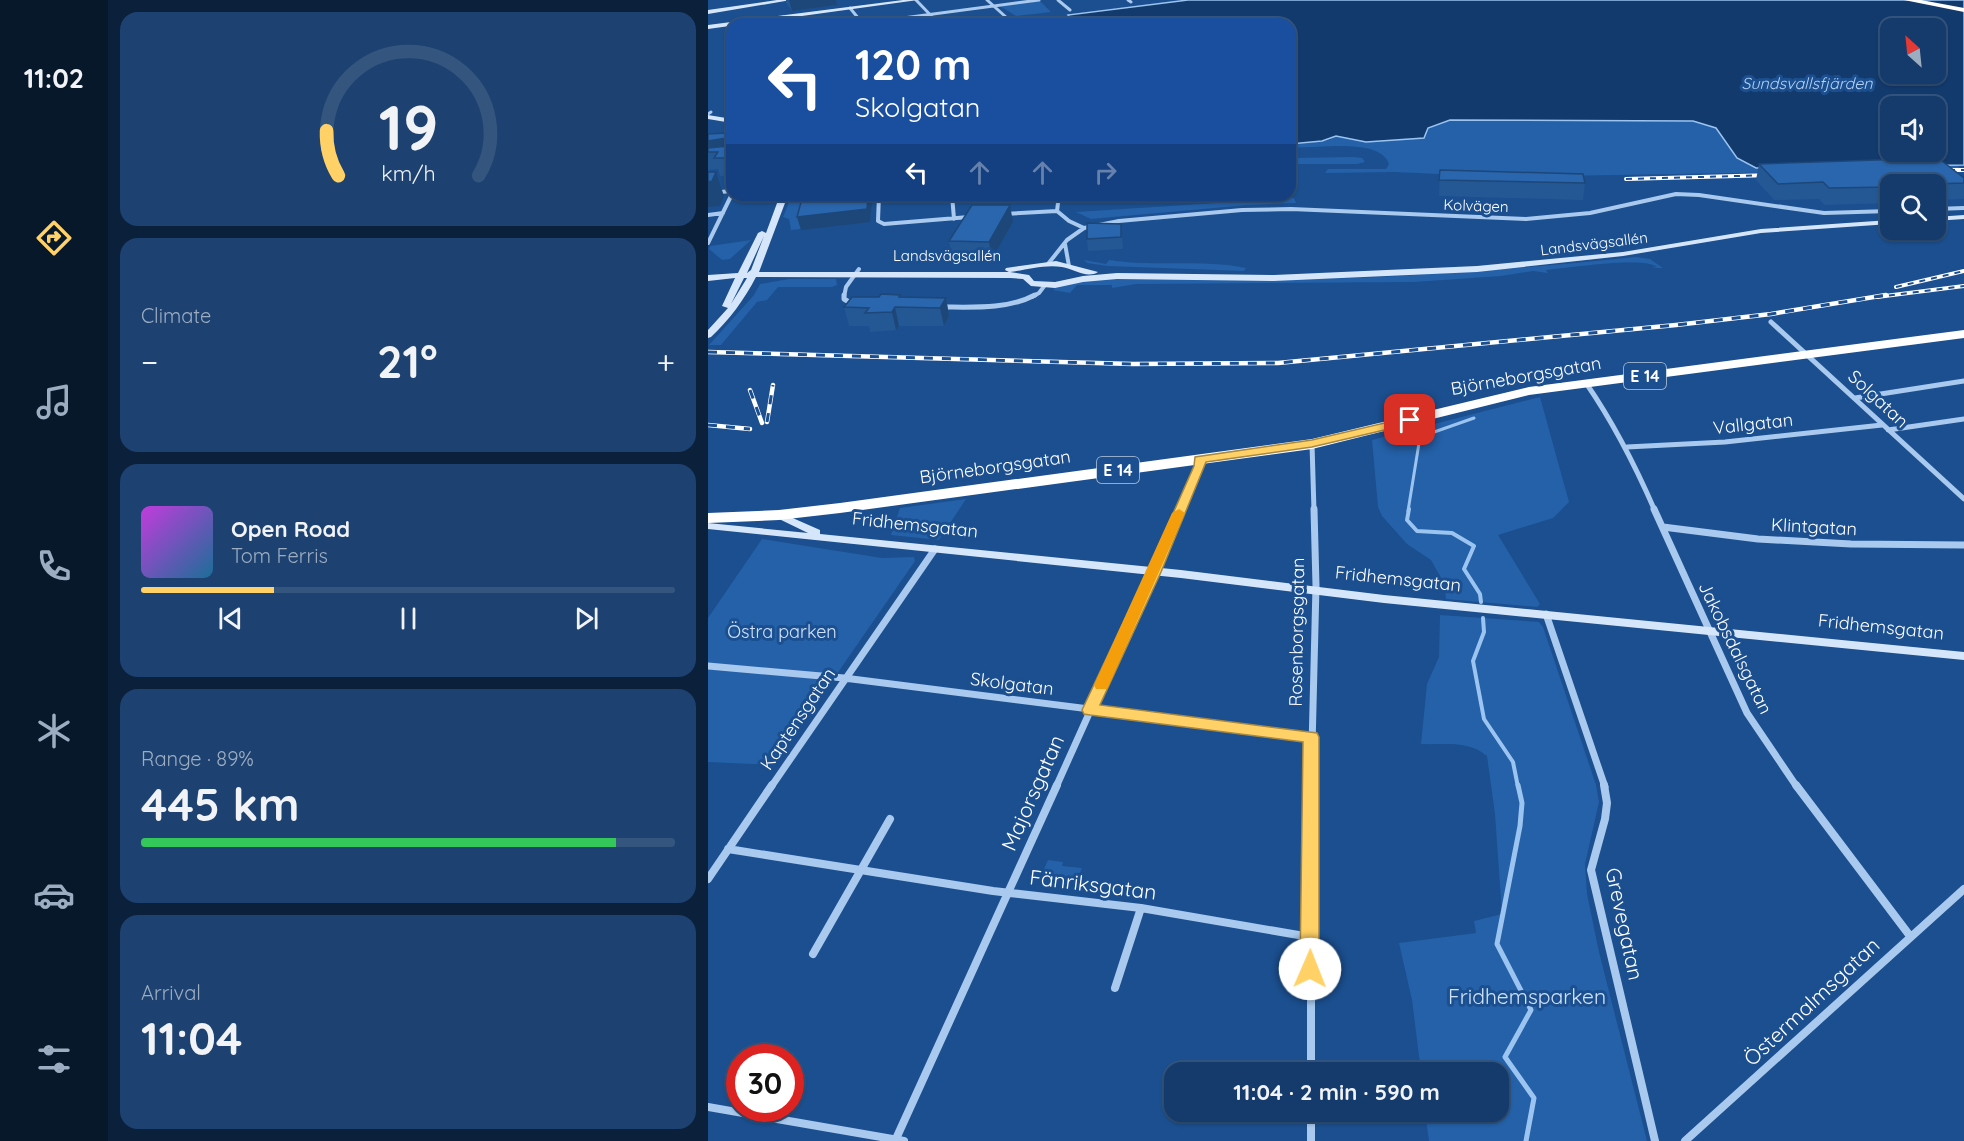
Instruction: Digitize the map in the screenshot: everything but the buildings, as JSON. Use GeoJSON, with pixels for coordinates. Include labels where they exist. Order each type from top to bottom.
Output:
{"type":"FeatureCollection","features":[{"type":"Feature","properties":{"kind":"highway"},"geometry":{"type":"LineString","coordinates":[[1908,0],[1964,9]]}},
{"type":"Feature","properties":{"kind":"highway"},"geometry":{"type":"LineString","coordinates":[[1918,0],[1964,9]]}},
{"type":"Feature","properties":{"kind":"highway","name":"Björneborgsgatan"},"geometry":{"type":"LineString","coordinates":[[778,520],[841,512],[883,502],[1312,444],[1485,400],[1586,383],[1964,334]]}},
{"type":"Feature","properties":{"kind":"highway","name":"Fridhemsgatan"},"geometry":{"type":"LineString","coordinates":[[708,518],[778,520]]}},
{"type":"Feature","properties":{"kind":"highway","name":"Fridhemsgatan"},"geometry":{"type":"LineString","coordinates":[[708,525],[778,520]]}},
{"type":"Feature","properties":{"kind":"main road"},"geometry":{"type":"LineString","coordinates":[[708,9],[753,0]]}},
{"type":"Feature","properties":{"kind":"main road"},"geometry":{"type":"LineString","coordinates":[[708,9],[782,0]]}},
{"type":"Feature","properties":{"kind":"main road"},"geometry":{"type":"LineString","coordinates":[[708,9],[788,0]]}},
{"type":"Feature","properties":{"kind":"main road"},"geometry":{"type":"LineString","coordinates":[[776,18],[915,0]]}},
{"type":"Feature","properties":{"kind":"main road"},"geometry":{"type":"LineString","coordinates":[[710,27],[726,25]]}},
{"type":"Feature","properties":{"kind":"main road"},"geometry":{"type":"LineString","coordinates":[[709,114],[726,115]]}},
{"type":"Feature","properties":{"kind":"main road"},"geometry":{"type":"LineString","coordinates":[[709,114],[726,119]]}},
{"type":"Feature","properties":{"kind":"main road"},"geometry":{"type":"LineString","coordinates":[[708,335],[734,294],[775,201]]}},
{"type":"Feature","properties":{"kind":"main road"},"geometry":{"type":"LineString","coordinates":[[708,335],[731,314],[755,271],[782,201]]}},
{"type":"Feature","properties":{"kind":"main road"},"geometry":{"type":"LineString","coordinates":[[1946,218],[1964,217]]}},
{"type":"Feature","properties":{"kind":"main road","name":"Landsvägsallén"},"geometry":{"type":"LineString","coordinates":[[858,271],[1026,277],[1030,283],[1045,285],[1100,276],[1299,277],[1429,272],[1523,266],[1652,250],[1761,231],[1880,223]]}},
{"type":"Feature","properties":{"kind":"main road","name":"Landsvägsallén"},"geometry":{"type":"LineString","coordinates":[[743,273],[755,271],[993,270],[1047,264],[1072,268],[1299,277]]}},
{"type":"Feature","properties":{"kind":"main road"},"geometry":{"type":"LineString","coordinates":[[1026,277],[1028,272],[1035,267]]}},
{"type":"Feature","properties":{"kind":"main road"},"geometry":{"type":"LineString","coordinates":[[1055,285],[1071,280],[1072,268]]}},
{"type":"Feature","properties":{"kind":"main road"},"geometry":{"type":"LineString","coordinates":[[708,274],[743,273]]}},
{"type":"Feature","properties":{"kind":"main road"},"geometry":{"type":"LineString","coordinates":[[708,278],[743,273]]}},
{"type":"Feature","properties":{"kind":"main road","name":"Fridhemsgatan"},"geometry":{"type":"LineString","coordinates":[[778,520],[828,537]]}},
{"type":"Feature","properties":{"kind":"main road","name":"Fridhemsgatan"},"geometry":{"type":"LineString","coordinates":[[708,525],[1708,632],[1964,656]]}},
{"type":"Feature","properties":{"kind":"street"},"geometry":{"type":"LineString","coordinates":[[915,0],[934,18]]}},
{"type":"Feature","properties":{"kind":"street"},"geometry":{"type":"LineString","coordinates":[[987,0],[1007,18]]}},
{"type":"Feature","properties":{"kind":"street"},"geometry":{"type":"LineString","coordinates":[[903,18],[1039,0]]}},
{"type":"Feature","properties":{"kind":"street"},"geometry":{"type":"LineString","coordinates":[[1058,0],[1070,10]]}},
{"type":"Feature","properties":{"kind":"street"},"geometry":{"type":"LineString","coordinates":[[850,8],[858,18]]}},
{"type":"Feature","properties":{"kind":"street"},"geometry":{"type":"LineString","coordinates":[[708,193],[726,192]]}},
{"type":"Feature","properties":{"kind":"street","name":"Kolvägen"},"geometry":{"type":"LineString","coordinates":[[1084,228],[1145,218],[1270,208],[1526,219],[1590,213],[1676,194],[1699,195],[1816,212],[1880,211]]}},
{"type":"Feature","properties":{"kind":"street"},"geometry":{"type":"LineString","coordinates":[[709,242],[728,201]]}},
{"type":"Feature","properties":{"kind":"street"},"geometry":{"type":"LineString","coordinates":[[879,201],[878,221],[884,224],[975,217]]}},
{"type":"Feature","properties":{"kind":"street"},"geometry":{"type":"LineString","coordinates":[[952,201],[954,219]]}},
{"type":"Feature","properties":{"kind":"street"},"geometry":{"type":"LineString","coordinates":[[1057,211],[1058,201]]}},
{"type":"Feature","properties":{"kind":"street"},"geometry":{"type":"LineString","coordinates":[[1946,209],[1964,208]]}},
{"type":"Feature","properties":{"kind":"street"},"geometry":{"type":"LineString","coordinates":[[994,215],[1057,211],[1084,228]]}},
{"type":"Feature","properties":{"kind":"street"},"geometry":{"type":"LineString","coordinates":[[708,215],[723,213]]}},
{"type":"Feature","properties":{"kind":"street"},"geometry":{"type":"LineString","coordinates":[[1047,264],[1070,237],[1084,228]]}},
{"type":"Feature","properties":{"kind":"street"},"geometry":{"type":"LineString","coordinates":[[1065,244],[1072,268]]}},
{"type":"Feature","properties":{"kind":"street"},"geometry":{"type":"LineString","coordinates":[[858,271],[845,287],[843,295],[848,302],[861,306]]}},
{"type":"Feature","properties":{"kind":"street"},"geometry":{"type":"LineString","coordinates":[[933,307],[975,308],[1032,298],[1042,293],[1045,285]]}},
{"type":"Feature","properties":{"kind":"street","name":"Solgatan"},"geometry":{"type":"LineString","coordinates":[[1771,322],[1964,499]]}},
{"type":"Feature","properties":{"kind":"street"},"geometry":{"type":"LineString","coordinates":[[1855,398],[1964,381]]}},
{"type":"Feature","properties":{"kind":"street","name":"Jakobsdalsgatan"},"geometry":{"type":"LineString","coordinates":[[1586,383],[1608,414],[1626,447],[1708,632],[1747,713],[1801,795],[1910,936]]}},
{"type":"Feature","properties":{"kind":"street"},"geometry":{"type":"LineString","coordinates":[[1888,430],[1964,419]]}},
{"type":"Feature","properties":{"kind":"street","name":"Vallgatan"},"geometry":{"type":"LineString","coordinates":[[1626,447],[1725,442],[1882,425]]}},
{"type":"Feature","properties":{"kind":"street","name":"Rosenborgsgatan"},"geometry":{"type":"LineString","coordinates":[[1311,1062],[1311,737],[1315,591],[1312,444]]}},
{"type":"Feature","properties":{"kind":"street","name":"Majorsgatan"},"geometry":{"type":"LineString","coordinates":[[897,1141],[1154,572],[1200,466],[1200,459]]}},
{"type":"Feature","properties":{"kind":"street","name":"Klintgatan"},"geometry":{"type":"LineString","coordinates":[[1663,527],[1770,540],[1851,544],[1964,545]]}},
{"type":"Feature","properties":{"kind":"street","name":"Kaptensgatan"},"geometry":{"type":"LineString","coordinates":[[708,879],[843,678],[935,549]]}},
{"type":"Feature","properties":{"kind":"street","name":"Grevegatan"},"geometry":{"type":"LineString","coordinates":[[1546,614],[1604,782],[1607,802],[1605,819],[1592,870],[1655,1141]]}},
{"type":"Feature","properties":{"kind":"street","name":"Skolgatan"},"geometry":{"type":"LineString","coordinates":[[708,666],[843,678],[1311,737]]}},
{"type":"Feature","properties":{"kind":"street"},"geometry":{"type":"LineString","coordinates":[[813,954],[890,819]]}},
{"type":"Feature","properties":{"kind":"street","name":"Fänriksgatan"},"geometry":{"type":"LineString","coordinates":[[728,849],[1008,893],[1141,909],[1310,938]]}},
{"type":"Feature","properties":{"kind":"street","name":"Östermalmsgatan"},"geometry":{"type":"LineString","coordinates":[[1685,1141],[1964,889]]}},
{"type":"Feature","properties":{"kind":"street"},"geometry":{"type":"LineString","coordinates":[[1115,988],[1141,909]]}},
{"type":"Feature","properties":{"kind":"street"},"geometry":{"type":"LineString","coordinates":[[708,1107],[897,1141]]}},
{"type":"Feature","properties":{"kind":"street"},"geometry":{"type":"LineString","coordinates":[[1311,1122],[1311,1141]]}},
{"type":"Feature","properties":{"kind":"green space"},"geometry":{"type":"Polygon","coordinates":[[[1040,1],[1051,12],[1016,16],[1000,6],[1040,1]]]}},
{"type":"Feature","properties":{"kind":"green space"},"geometry":{"type":"Polygon","coordinates":[[[1450,120],[1693,121],[1716,128],[1737,158],[1957,165],[1961,169],[1502,177],[1394,172],[1325,173],[1328,169],[1386,169],[1389,164],[1383,155],[1359,147],[1296,147],[1296,143],[1330,140],[1336,136],[1428,128],[1450,120]]]}},
{"type":"Feature","properties":{"kind":"green space"},"geometry":{"type":"Polygon","coordinates":[[[1353,157],[1362,158],[1365,162],[1296,164],[1296,158],[1353,157]]]}},
{"type":"Feature","properties":{"kind":"green space"},"geometry":{"type":"Polygon","coordinates":[[[790,201],[811,201],[801,229],[791,230],[789,219],[783,217],[790,201]]]}},
{"type":"Feature","properties":{"kind":"green space"},"geometry":{"type":"Polygon","coordinates":[[[1247,201],[1295,201],[1296,203],[1247,205],[1091,219],[1076,212],[1247,201]]]}},
{"type":"Feature","properties":{"kind":"green space"},"geometry":{"type":"Polygon","coordinates":[[[751,240],[730,259],[722,260],[709,249],[710,246],[751,240]]]}},
{"type":"Feature","properties":{"kind":"green space"},"geometry":{"type":"Polygon","coordinates":[[[1636,257],[1650,259],[1663,268],[1651,268],[1657,267],[1650,264],[1622,263],[1546,270],[1548,273],[1533,271],[1501,276],[1414,282],[1136,284],[1112,288],[1112,285],[1077,285],[1070,293],[1053,290],[1063,284],[1099,279],[1361,278],[1636,257]]]}},
{"type":"Feature","properties":{"kind":"green space"},"geometry":{"type":"Polygon","coordinates":[[[1084,260],[1106,264],[1109,260],[1212,264],[1246,268],[1244,271],[1108,266],[1087,263],[1084,260]]]}},
{"type":"Feature","properties":{"kind":"green space"},"geometry":{"type":"Polygon","coordinates":[[[789,279],[836,279],[837,285],[832,287],[778,287],[767,300],[757,302],[721,345],[709,345],[754,295],[760,284],[789,279]]]}},
{"type":"Feature","properties":{"kind":"green space"},"geometry":{"type":"Polygon","coordinates":[[[1540,397],[1569,502],[1553,518],[1498,535],[1540,604],[1537,607],[1446,599],[1444,583],[1431,560],[1407,544],[1382,516],[1378,507],[1372,440],[1540,397]]]}},
{"type":"Feature","properties":{"kind":"green space"},"geometry":{"type":"Polygon","coordinates":[[[966,499],[939,540],[891,535],[900,508],[966,499]]]}},
{"type":"Feature","properties":{"kind":"green space","name":"Östra parken"},"geometry":{"type":"Polygon","coordinates":[[[762,539],[882,558],[914,557],[915,561],[774,765],[708,762],[708,618],[762,539]]]}},
{"type":"Feature","properties":{"kind":"green space","name":"Fridhemsparken"},"geometry":{"type":"Polygon","coordinates":[[[1440,615],[1539,622],[1543,627],[1596,785],[1599,802],[1585,864],[1587,894],[1599,952],[1647,1141],[1429,1141],[1426,1122],[1509,1122],[1509,1062],[1420,1062],[1412,1000],[1399,943],[1476,933],[1474,921],[1502,914],[1495,814],[1487,756],[1464,745],[1421,744],[1427,684],[1439,657],[1440,615]]]}},
{"type":"Feature","properties":{"kind":"green space"},"geometry":{"type":"Polygon","coordinates":[[[1048,860],[1063,862],[1062,866],[1082,868],[1076,883],[1040,878],[1048,860]]]}},
{"type":"Feature","properties":{"kind":"water","name":"Sundsvallsfjärden"},"geometry":{"type":"Polygon","coordinates":[[[1188,0],[1964,0],[1964,165],[1756,168],[1737,158],[1716,128],[1693,121],[1450,120],[1428,128],[1424,138],[1366,142],[1336,136],[1322,141],[1296,143],[1296,18],[1070,18],[1068,15],[1188,0]]]}},
{"type":"Feature","properties":{"kind":"waterway"},"geometry":{"type":"LineString","coordinates":[[1408,511],[1420,437],[1474,418]]}},
{"type":"Feature","properties":{"kind":"waterway"},"geometry":{"type":"LineString","coordinates":[[1409,509],[1407,520],[1417,531],[1452,533],[1474,546],[1464,569],[1480,594],[1481,602]]}},
{"type":"Feature","properties":{"kind":"waterway"},"geometry":{"type":"LineString","coordinates":[[1483,618],[1484,632],[1473,661],[1484,719],[1513,762],[1518,787]]}},
{"type":"Feature","properties":{"kind":"waterway"},"geometry":{"type":"LineString","coordinates":[[1518,785],[1522,803],[1520,826],[1497,944],[1531,1010],[1505,1057],[1534,1098],[1526,1141]]}},
{"type":"Feature","properties":{"kind":"railway"},"geometry":{"type":"LineString","coordinates":[[1937,170],[1964,170]]}},
{"type":"Feature","properties":{"kind":"railway"},"geometry":{"type":"LineString","coordinates":[[1626,179],[1773,175]]}},
{"type":"Feature","properties":{"kind":"railway"},"geometry":{"type":"LineString","coordinates":[[1896,287],[1964,271]]}},
{"type":"Feature","properties":{"kind":"railway"},"geometry":{"type":"LineString","coordinates":[[1877,297],[1964,286]]}},
{"type":"Feature","properties":{"kind":"railway"},"geometry":{"type":"LineString","coordinates":[[708,352],[1133,364],[1278,363],[1676,325],[1771,314],[1886,295]]}},
{"type":"Feature","properties":{"kind":"railway"},"geometry":{"type":"LineString","coordinates":[[767,422],[773,385]]}},
{"type":"Feature","properties":{"kind":"railway"},"geometry":{"type":"LineString","coordinates":[[750,390],[762,423]]}},
{"type":"Feature","properties":{"kind":"railway"},"geometry":{"type":"LineString","coordinates":[[708,425],[750,429]]}},
{"type":"Feature","properties":{"kind":"slow traffic"},"geometry":{"type":"LineString","coordinates":[[1102,685],[1179,513]]}},
{"type":"Feature","properties":{"kind":"route"},"geometry":{"type":"LineString","coordinates":[[1310,969],[1311,737],[1090,710],[1154,572],[1200,466],[1200,459],[1312,444],[1410,420]]}}]}
